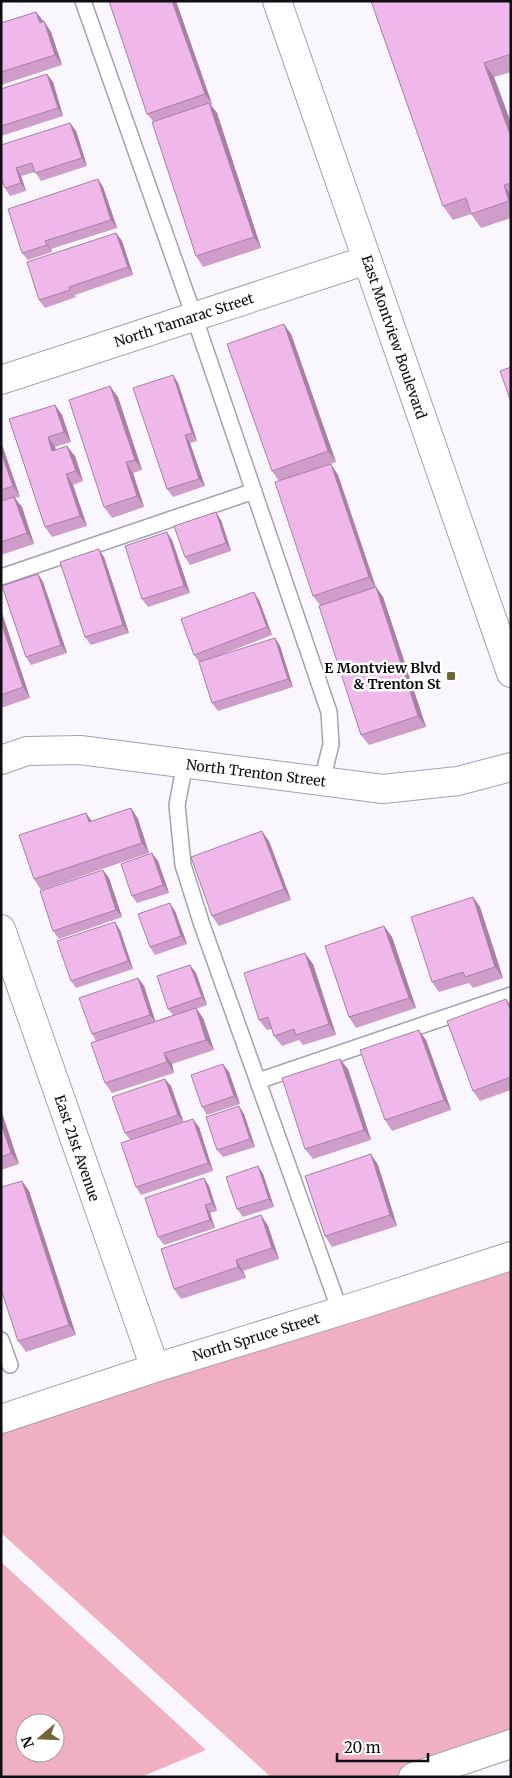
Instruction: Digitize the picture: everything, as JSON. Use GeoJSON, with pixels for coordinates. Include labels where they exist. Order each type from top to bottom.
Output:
{"type":"FeatureCollection","features":[{"type":"Feature","properties":{"kind":"street","name":"East Montview Boulevard"},"geometry":{"type":"LineString","coordinates":[[277,1],[511,673]]}},
{"type":"Feature","properties":{"kind":"street","name":"North Tamarac Street"},"geometry":{"type":"LineString","coordinates":[[4,371],[194,316],[367,260]]}},
{"type":"Feature","properties":{"kind":"street","name":"North Trenton Street"},"geometry":{"type":"LineString","coordinates":[[1,760],[27,751],[80,750],[383,789],[458,781],[511,767]]}},
{"type":"Feature","properties":{"kind":"street","name":"East 21st Avenue"},"geometry":{"type":"LineString","coordinates":[[1,929],[154,1368]]}},
{"type":"Feature","properties":{"kind":"street","name":"North Spruce Street"},"geometry":{"type":"LineString","coordinates":[[1,1419],[154,1368],[340,1312],[511,1256]]}},
{"type":"Feature","properties":{"kind":"street"},"geometry":{"type":"LineString","coordinates":[[414,1777],[511,1744]]}},
{"type":"Feature","properties":{"kind":"lane"},"geometry":{"type":"LineString","coordinates":[[84,1],[329,712],[331,744],[322,781]]}},
{"type":"Feature","properties":{"kind":"lane"},"geometry":{"type":"LineString","coordinates":[[1,577],[254,490]]}},
{"type":"Feature","properties":{"kind":"lane"},"geometry":{"type":"LineString","coordinates":[[185,763],[177,805],[183,864],[202,924],[340,1312]]}},
{"type":"Feature","properties":{"kind":"lane"},"geometry":{"type":"LineString","coordinates":[[258,1080],[511,995]]}},
{"type":"Feature","properties":{"kind":"lane"},"geometry":{"type":"LineString","coordinates":[[1,1340],[10,1365]]}},
{"type":"Feature","properties":{"kind":"shaded area"},"geometry":{"type":"Polygon","coordinates":[[[511,1256],[511,1744],[413,1777],[271,1777],[1,1533],[1,1414],[511,1256]]]}},
{"type":"Feature","properties":{"kind":"shaded area"},"geometry":{"type":"Polygon","coordinates":[[[1,1562],[206,1750],[141,1777],[1,1777],[1,1562]]]}},
{"type":"Feature","properties":{"kind":"building"},"geometry":{"type":"Polygon","coordinates":[[[109,1],[172,1],[205,94],[147,114],[109,1]]]}},
{"type":"Feature","properties":{"kind":"building"},"geometry":{"type":"Polygon","coordinates":[[[371,1],[511,1],[511,54],[484,63],[511,137],[511,183],[504,185],[509,201],[471,214],[466,198],[443,206],[371,1]]]}},
{"type":"Feature","properties":{"kind":"building"},"geometry":{"type":"Polygon","coordinates":[[[36,12],[40,23],[44,21],[55,55],[1,72],[1,23],[36,12]]]}},
{"type":"Feature","properties":{"kind":"building"},"geometry":{"type":"Polygon","coordinates":[[[47,74],[58,108],[1,126],[1,89],[47,74]]]}},
{"type":"Feature","properties":{"kind":"building"},"geometry":{"type":"Polygon","coordinates":[[[209,103],[254,237],[196,256],[152,122],[209,103]]]}},
{"type":"Feature","properties":{"kind":"building"},"geometry":{"type":"Polygon","coordinates":[[[70,123],[82,158],[35,173],[32,163],[16,168],[21,183],[5,188],[1,177],[1,145],[70,123]]]}},
{"type":"Feature","properties":{"kind":"building"},"geometry":{"type":"Polygon","coordinates":[[[98,179],[111,220],[45,241],[47,245],[22,253],[8,209],[98,179]]]}},
{"type":"Feature","properties":{"kind":"building"},"geometry":{"type":"Polygon","coordinates":[[[116,233],[128,267],[69,287],[70,290],[39,300],[27,262],[116,233]]]}},
{"type":"Feature","properties":{"kind":"building"},"geometry":{"type":"Polygon","coordinates":[[[284,324],[328,451],[272,471],[227,344],[284,324]]]}},
{"type":"Feature","properties":{"kind":"building"},"geometry":{"type":"Polygon","coordinates":[[[511,367],[511,402],[500,371],[511,367]]]}},
{"type":"Feature","properties":{"kind":"building"},"geometry":{"type":"Polygon","coordinates":[[[173,375],[192,433],[185,435],[199,479],[167,489],[133,388],[173,375]]]}},
{"type":"Feature","properties":{"kind":"building"},"geometry":{"type":"Polygon","coordinates":[[[110,386],[135,460],[126,462],[137,496],[104,507],[69,400],[110,386]]]}},
{"type":"Feature","properties":{"kind":"building"},"geometry":{"type":"Polygon","coordinates":[[[55,405],[64,432],[48,437],[52,451],[67,446],[76,471],[66,474],[80,516],[45,527],[9,419],[55,405]]]}},
{"type":"Feature","properties":{"kind":"building"},"geometry":{"type":"Polygon","coordinates":[[[1,452],[13,486],[1,490],[1,452]]]}},
{"type":"Feature","properties":{"kind":"building"},"geometry":{"type":"Polygon","coordinates":[[[331,464],[369,577],[313,596],[275,482],[331,464]]]}},
{"type":"Feature","properties":{"kind":"building"},"geometry":{"type":"Polygon","coordinates":[[[14,497],[27,533],[1,542],[1,501],[14,497]]]}},
{"type":"Feature","properties":{"kind":"building"},"geometry":{"type":"Polygon","coordinates":[[[216,512],[226,543],[185,557],[174,526],[216,512]]]}},
{"type":"Feature","properties":{"kind":"building"},"geometry":{"type":"Polygon","coordinates":[[[167,532],[184,586],[142,599],[125,546],[167,532]]]}},
{"type":"Feature","properties":{"kind":"building"},"geometry":{"type":"Polygon","coordinates":[[[99,549],[123,625],[85,637],[60,562],[99,549]]]}},
{"type":"Feature","properties":{"kind":"building"},"geometry":{"type":"Polygon","coordinates":[[[38,574],[61,645],[26,657],[2,586],[38,574]]]}},
{"type":"Feature","properties":{"kind":"building"},"geometry":{"type":"Polygon","coordinates":[[[376,587],[418,716],[361,735],[319,606],[376,587]]]}},
{"type":"Feature","properties":{"kind":"building"},"geometry":{"type":"Polygon","coordinates":[[[254,592],[267,627],[194,655],[181,619],[254,592]]]}},
{"type":"Feature","properties":{"kind":"building"},"geometry":{"type":"Polygon","coordinates":[[[1,622],[23,687],[1,695],[1,622]]]}},
{"type":"Feature","properties":{"kind":"building"},"geometry":{"type":"Polygon","coordinates":[[[275,638],[288,679],[212,703],[199,662],[275,638]]]}},
{"type":"Feature","properties":{"kind":"building"},"geometry":{"type":"Polygon","coordinates":[[[131,808],[142,843],[34,879],[19,835],[86,813],[89,822],[131,808]]]}},
{"type":"Feature","properties":{"kind":"building"},"geometry":{"type":"Polygon","coordinates":[[[262,831],[284,889],[212,916],[191,857],[262,831]]]}},
{"type":"Feature","properties":{"kind":"building"},"geometry":{"type":"Polygon","coordinates":[[[152,853],[163,885],[132,896],[121,864],[152,853]]]}},
{"type":"Feature","properties":{"kind":"building"},"geometry":{"type":"Polygon","coordinates":[[[103,870],[116,910],[53,931],[40,891],[103,870]]]}},
{"type":"Feature","properties":{"kind":"building"},"geometry":{"type":"Polygon","coordinates":[[[473,897],[495,967],[465,977],[463,972],[432,982],[411,917],[473,897]]]}},
{"type":"Feature","properties":{"kind":"building"},"geometry":{"type":"Polygon","coordinates":[[[170,903],[181,936],[150,947],[138,914],[170,903]]]}},
{"type":"Feature","properties":{"kind":"building"},"geometry":{"type":"Polygon","coordinates":[[[115,922],[128,961],[71,981],[57,941],[115,922]]]}},
{"type":"Feature","properties":{"kind":"building"},"geometry":{"type":"Polygon","coordinates":[[[384,926],[409,998],[349,1017],[325,946],[384,926]]]}},
{"type":"Feature","properties":{"kind":"building"},"geometry":{"type":"Polygon","coordinates":[[[305,953],[329,1024],[296,1035],[294,1029],[274,1036],[268,1017],[259,1020],[244,973],[305,953]]]}},
{"type":"Feature","properties":{"kind":"building"},"geometry":{"type":"Polygon","coordinates":[[[190,965],[202,997],[168,1009],[157,976],[190,965]]]}},
{"type":"Feature","properties":{"kind":"building"},"geometry":{"type":"Polygon","coordinates":[[[138,978],[150,1015],[92,1034],[79,998],[138,978]]]}},
{"type":"Feature","properties":{"kind":"building"},"geometry":{"type":"Polygon","coordinates":[[[506,999],[511,1011],[511,1077],[473,1091],[447,1021],[506,999]]]}},
{"type":"Feature","properties":{"kind":"building"},"geometry":{"type":"Polygon","coordinates":[[[196,1008],[206,1040],[164,1053],[167,1062],[105,1083],[91,1043],[196,1008]]]}},
{"type":"Feature","properties":{"kind":"building"},"geometry":{"type":"Polygon","coordinates":[[[419,1030],[444,1100],[385,1120],[360,1050],[419,1030]]]}},
{"type":"Feature","properties":{"kind":"building"},"geometry":{"type":"Polygon","coordinates":[[[340,1059],[364,1130],[305,1149],[282,1078],[340,1059]]]}},
{"type":"Feature","properties":{"kind":"building"},"geometry":{"type":"Polygon","coordinates":[[[223,1064],[234,1096],[202,1107],[191,1075],[223,1064]]]}},
{"type":"Feature","properties":{"kind":"building"},"geometry":{"type":"Polygon","coordinates":[[[165,1079],[178,1115],[125,1133],[112,1097],[165,1079]]]}},
{"type":"Feature","properties":{"kind":"building"},"geometry":{"type":"Polygon","coordinates":[[[239,1106],[250,1139],[217,1150],[206,1117],[239,1106]]]}},
{"type":"Feature","properties":{"kind":"building"},"geometry":{"type":"Polygon","coordinates":[[[193,1119],[208,1163],[136,1187],[121,1143],[193,1119]]]}},
{"type":"Feature","properties":{"kind":"building"},"geometry":{"type":"Polygon","coordinates":[[[1,1123],[11,1153],[1,1157],[1,1123]]]}},
{"type":"Feature","properties":{"kind":"building"},"geometry":{"type":"Polygon","coordinates":[[[371,1154],[390,1215],[325,1236],[305,1176],[371,1154]]]}},
{"type":"Feature","properties":{"kind":"building"},"geometry":{"type":"Polygon","coordinates":[[[258,1166],[269,1199],[237,1209],[226,1177],[258,1166]]]}},
{"type":"Feature","properties":{"kind":"building"},"geometry":{"type":"Polygon","coordinates":[[[204,1178],[212,1203],[205,1205],[210,1220],[158,1237],[145,1198],[204,1178]]]}},
{"type":"Feature","properties":{"kind":"building"},"geometry":{"type":"Polygon","coordinates":[[[22,1181],[69,1325],[18,1341],[1,1289],[1,1187],[22,1181]]]}},
{"type":"Feature","properties":{"kind":"building"},"geometry":{"type":"Polygon","coordinates":[[[261,1215],[272,1248],[236,1260],[238,1267],[174,1289],[161,1249],[261,1215]]]}},
{"type":"Feature","properties":{"kind":"place","name":"E Montview Blvd & Trenton St"},"geometry":{"type":"Point","coordinates":[451,676]}}]}
